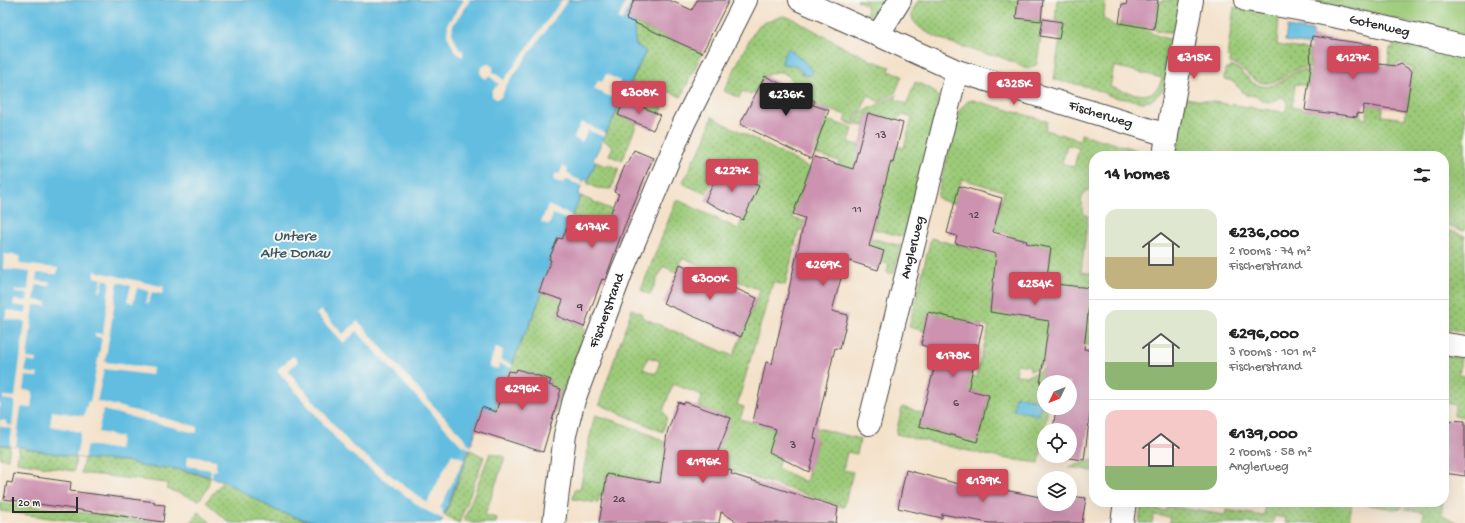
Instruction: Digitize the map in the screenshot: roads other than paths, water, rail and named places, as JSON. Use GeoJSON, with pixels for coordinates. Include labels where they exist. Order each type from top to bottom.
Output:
{"type":"FeatureCollection","features":[{"type":"Feature","properties":{"kind":"street","name":"Fischerstrand"},"geometry":{"type":"LineString","coordinates":[[554,523],[565,435],[574,400],[622,271],[684,123],[746,0]]}},
{"type":"Feature","properties":{"kind":"street"},"geometry":{"type":"LineString","coordinates":[[800,0],[878,35],[900,0]]}},
{"type":"Feature","properties":{"kind":"street"},"geometry":{"type":"LineString","coordinates":[[1164,151],[1166,135],[1192,0]]}},
{"type":"Feature","properties":{"kind":"street","name":"Gotenweg"},"geometry":{"type":"LineString","coordinates":[[1246,0],[1299,9],[1410,32],[1465,47]]}},
{"type":"Feature","properties":{"kind":"street","name":"Fischerweg"},"geometry":{"type":"LineString","coordinates":[[878,35],[958,71],[1166,135]]}},
{"type":"Feature","properties":{"kind":"street","name":"Anglerweg"},"geometry":{"type":"LineString","coordinates":[[869,424],[958,71]]}},
{"type":"Feature","properties":{"kind":"street"},"geometry":{"type":"LineString","coordinates":[[1449,345],[1465,347]]}},
{"type":"Feature","properties":{"kind":"street"},"geometry":{"type":"LineString","coordinates":[[1122,523],[1124,507]]}},
{"type":"Feature","properties":{"kind":"water","name":"Untere Alte Donau"},"geometry":{"type":"Polygon","coordinates":[[[0,0],[634,0],[636,45],[646,51],[593,160],[596,161],[588,181],[584,179],[578,195],[581,196],[562,239],[558,238],[552,250],[549,259],[550,272],[543,281],[539,291],[542,293],[528,329],[523,336],[510,371],[508,371],[494,411],[482,408],[474,430],[476,431],[441,523],[322,523],[301,519],[277,511],[223,481],[201,474],[171,468],[144,467],[127,461],[88,459],[27,449],[19,446],[0,445],[0,0]]]}},
{"type":"Feature","properties":{"kind":"water"},"geometry":{"type":"Polygon","coordinates":[[[1287,27],[1313,31],[1311,45],[1285,41],[1287,27]]]}},
{"type":"Feature","properties":{"kind":"water"},"geometry":{"type":"Polygon","coordinates":[[[789,48],[809,66],[813,73],[811,75],[805,75],[794,64],[782,64],[784,54],[789,48]]]}},
{"type":"Feature","properties":{"kind":"water"},"geometry":{"type":"Polygon","coordinates":[[[1016,396],[1037,400],[1037,415],[1013,410],[1016,396]]]}}]}
